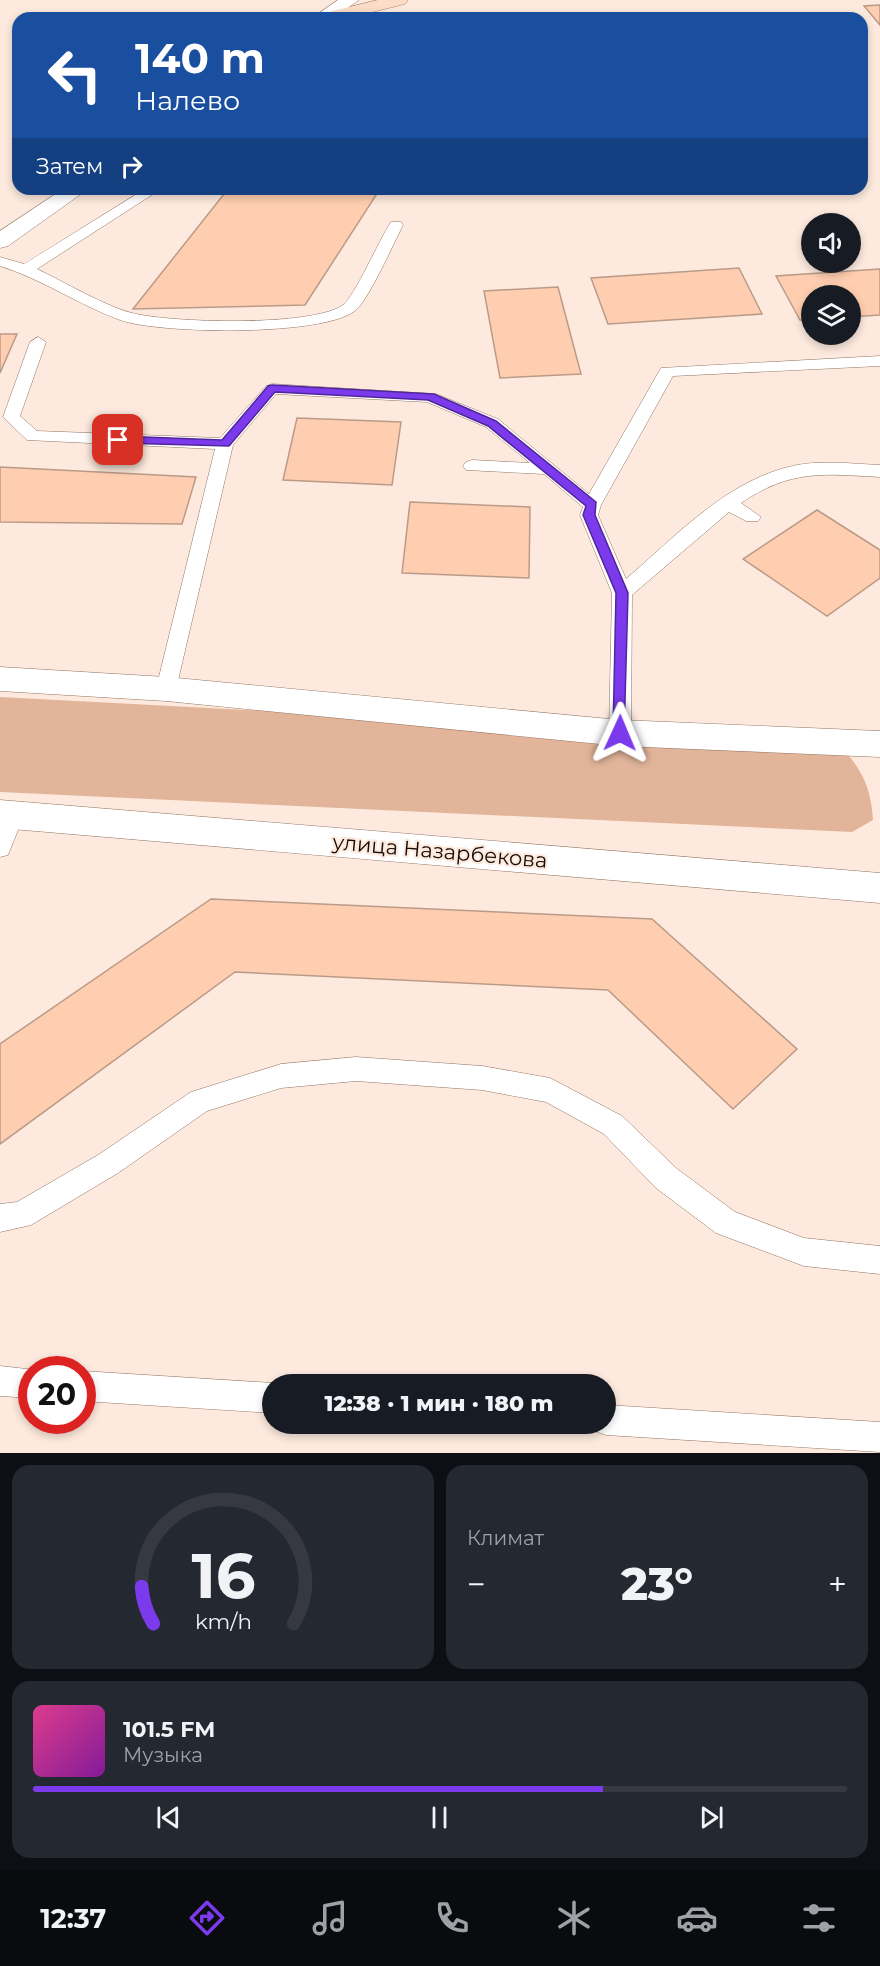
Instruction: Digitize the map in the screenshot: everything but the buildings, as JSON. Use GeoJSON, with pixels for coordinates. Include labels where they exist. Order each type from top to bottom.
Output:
{"type":"FeatureCollection","features":[{"type":"Feature","properties":{"kind":"main road"},"geometry":{"type":"LineString","coordinates":[[351,12],[399,0]]}},
{"type":"Feature","properties":{"kind":"street"},"geometry":{"type":"LineString","coordinates":[[330,12],[347,1]]}},
{"type":"Feature","properties":{"kind":"street"},"geometry":{"type":"LineString","coordinates":[[0,241],[68,195]]}},
{"type":"Feature","properties":{"kind":"street"},"geometry":{"type":"LineString","coordinates":[[0,679],[166,689],[620,733],[880,744]]}},
{"type":"Feature","properties":{"kind":"street","name":"улица Назарбекова"},"geometry":{"type":"LineString","coordinates":[[6,815],[880,888]]}},
{"type":"Feature","properties":{"kind":"lane"},"geometry":{"type":"LineString","coordinates":[[26,269],[144,195]]}},
{"type":"Feature","properties":{"kind":"lane"},"geometry":{"type":"LineString","coordinates":[[0,261],[26,269],[126,317],[172,324],[300,324],[334,317],[352,306],[396,225]]}},
{"type":"Feature","properties":{"kind":"lane"},"geometry":{"type":"LineString","coordinates":[[38,342],[11,417],[33,436],[225,444]]}},
{"type":"Feature","properties":{"kind":"lane"},"geometry":{"type":"LineString","coordinates":[[620,733],[622,593],[589,515],[592,505],[667,372],[880,361]]}},
{"type":"Feature","properties":{"kind":"lane"},"geometry":{"type":"LineString","coordinates":[[166,689],[225,444],[272,389],[430,397],[492,423],[592,505]]}},
{"type":"Feature","properties":{"kind":"lane"},"geometry":{"type":"LineString","coordinates":[[472,466],[548,469]]}},
{"type":"Feature","properties":{"kind":"lane"},"geometry":{"type":"LineString","coordinates":[[622,593],[728,504],[784,474],[813,468],[880,471]]}},
{"type":"Feature","properties":{"kind":"lane"},"geometry":{"type":"LineString","coordinates":[[861,470],[880,481]]}},
{"type":"Feature","properties":{"kind":"lane"},"geometry":{"type":"LineString","coordinates":[[728,504],[752,517]]}},
{"type":"Feature","properties":{"kind":"lane"},"geometry":{"type":"LineString","coordinates":[[0,848],[6,815]]}},
{"type":"Feature","properties":{"kind":"lane"},"geometry":{"type":"LineString","coordinates":[[0,1218],[21,1215],[108,1164],[200,1101],[281,1076],[356,1069],[482,1078],[550,1090],[613,1125],[666,1178],[726,1223],[804,1252],[880,1260]]}},
{"type":"Feature","properties":{"kind":"lane"},"geometry":{"type":"LineString","coordinates":[[0,1381],[18,1382]]}},
{"type":"Feature","properties":{"kind":"lane"},"geometry":{"type":"LineString","coordinates":[[96,1387],[262,1397]]}},
{"type":"Feature","properties":{"kind":"lane"},"geometry":{"type":"LineString","coordinates":[[616,1421],[880,1437]]}},
{"type":"Feature","properties":{"kind":"shaded area"},"geometry":{"type":"Polygon","coordinates":[[[0,697],[837,741],[863,777],[872,807],[873,820],[852,832],[0,792],[0,697]]]}},
{"type":"Feature","properties":{"kind":"route"},"geometry":{"type":"LineString","coordinates":[[118,440],[225,444],[272,389],[430,397],[492,423],[592,505],[589,515],[622,593],[620,733]]}}]}
